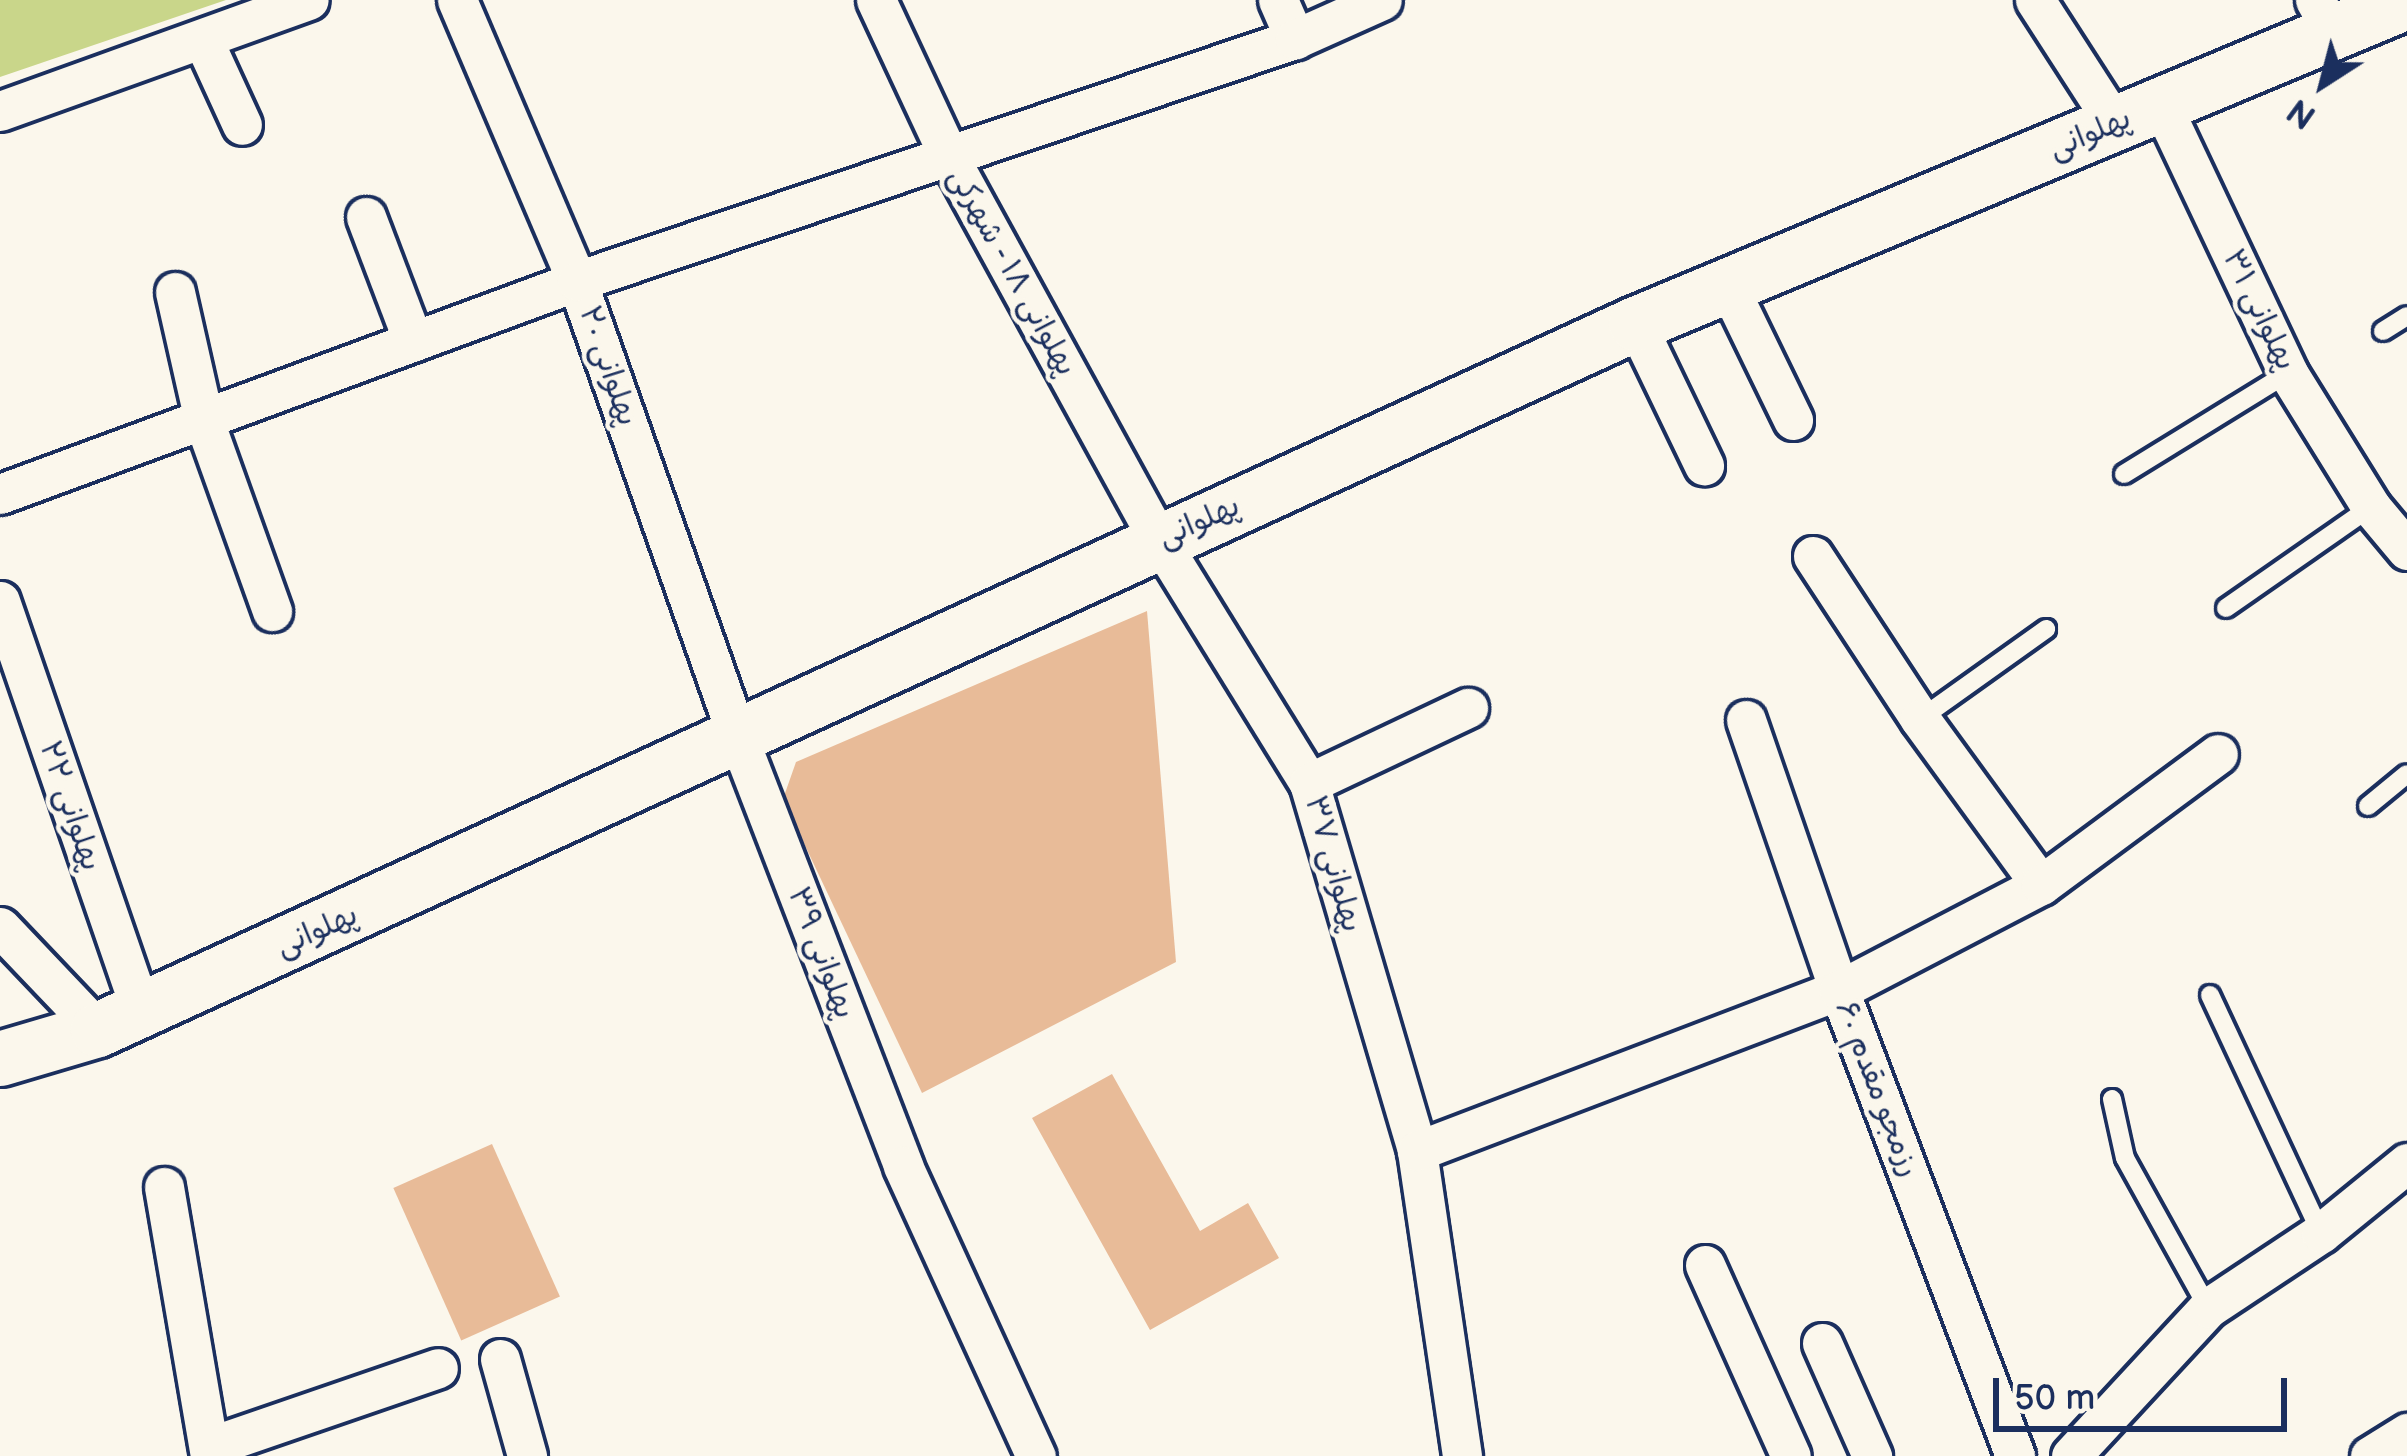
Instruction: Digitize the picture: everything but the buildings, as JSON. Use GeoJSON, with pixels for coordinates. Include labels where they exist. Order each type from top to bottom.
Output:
{"type":"FeatureCollection","features":[{"type":"Feature","properties":{"kind":"street"},"geometry":{"type":"LineString","coordinates":[[0,111],[204,42],[309,0]]}},
{"type":"Feature","properties":{"kind":"street","name":"پهلوانی ۲۰"},"geometry":{"type":"LineString","coordinates":[[457,0],[578,280],[739,740]]}},
{"type":"Feature","properties":{"kind":"street","name":"پهلوانی ۱۸ - شهرکی"},"geometry":{"type":"LineString","coordinates":[[876,0],[950,159],[1160,540]]}},
{"type":"Feature","properties":{"kind":"street"},"geometry":{"type":"LineString","coordinates":[[1278,0],[1295,39]]}},
{"type":"Feature","properties":{"kind":"street"},"geometry":{"type":"LineString","coordinates":[[0,494],[578,280],[950,159],[1295,39],[1382,0]]}},
{"type":"Feature","properties":{"kind":"street","name":"پهلوانی ۳۱"},"geometry":{"type":"LineString","coordinates":[[2036,0],[2138,114],[2288,373],[2372,507],[2407,550]]}},
{"type":"Feature","properties":{"kind":"street","name":"پهلوانی"},"geometry":{"type":"LineString","coordinates":[[0,1059],[119,1020],[739,740],[1160,540],[1636,324],[2138,114],[2324,16],[2405,6]]}},
{"type":"Feature","properties":{"kind":"street"},"geometry":{"type":"LineString","coordinates":[[204,42],[242,125]]}},
{"type":"Feature","properties":{"kind":"street"},"geometry":{"type":"LineString","coordinates":[[366,217],[413,341]]}},
{"type":"Feature","properties":{"kind":"street"},"geometry":{"type":"LineString","coordinates":[[1728,286],[1793,420]]}},
{"type":"Feature","properties":{"kind":"street"},"geometry":{"type":"LineString","coordinates":[[175,292],[204,422],[272,611]]}},
{"type":"Feature","properties":{"kind":"street"},"geometry":{"type":"LineString","coordinates":[[1636,324],[1704,465]]}},
{"type":"Feature","properties":{"kind":"street","name":"پهلوانی ۳۷"},"geometry":{"type":"LineString","coordinates":[[1160,540],[1310,783],[1417,1151],[1462,1456]]}},
{"type":"Feature","properties":{"kind":"street"},"geometry":{"type":"LineString","coordinates":[[1813,556],[1920,719],[2041,885]]}},
{"type":"Feature","properties":{"kind":"street","name":"پهلوانی ۲۲"},"geometry":{"type":"LineString","coordinates":[[0,601],[119,1020]]}},
{"type":"Feature","properties":{"kind":"street"},"geometry":{"type":"LineString","coordinates":[[1310,783],[1468,708]]}},
{"type":"Feature","properties":{"kind":"street","name":"رزمجو مقدم ۶۰"},"geometry":{"type":"LineString","coordinates":[[1746,720],[1839,990],[2015,1456]]}},
{"type":"Feature","properties":{"kind":"street","name":"پهلوانی ۳۹"},"geometry":{"type":"LineString","coordinates":[[739,740],[903,1166],[1036,1456]]}},
{"type":"Feature","properties":{"kind":"street"},"geometry":{"type":"LineString","coordinates":[[1417,1151],[1839,990],[2041,885],[2218,754]]}},
{"type":"Feature","properties":{"kind":"street"},"geometry":{"type":"LineString","coordinates":[[0,927],[119,1020]]}},
{"type":"Feature","properties":{"kind":"street"},"geometry":{"type":"LineString","coordinates":[[2071,1456],[2208,1307],[2321,1233],[2407,1162]]}},
{"type":"Feature","properties":{"kind":"street"},"geometry":{"type":"LineString","coordinates":[[164,1186],[210,1452],[438,1368]]}},
{"type":"Feature","properties":{"kind":"street"},"geometry":{"type":"LineString","coordinates":[[1705,1265],[1791,1456]]}},
{"type":"Feature","properties":{"kind":"street"},"geometry":{"type":"LineString","coordinates":[[1822,1343],[1872,1456]]}},
{"type":"Feature","properties":{"kind":"street"},"geometry":{"type":"LineString","coordinates":[[500,1359],[527,1456]]}},
{"type":"Feature","properties":{"kind":"street"},"geometry":{"type":"LineString","coordinates":[[2370,1456],[2407,1433]]}},
{"type":"Feature","properties":{"kind":"lane"},"geometry":{"type":"LineString","coordinates":[[2383,331],[2407,316]]}},
{"type":"Feature","properties":{"kind":"lane"},"geometry":{"type":"LineString","coordinates":[[2124,474],[2288,373]]}},
{"type":"Feature","properties":{"kind":"lane"},"geometry":{"type":"LineString","coordinates":[[2226,608],[2372,507]]}},
{"type":"Feature","properties":{"kind":"lane"},"geometry":{"type":"LineString","coordinates":[[1920,719],[2045,628]]}},
{"type":"Feature","properties":{"kind":"lane"},"geometry":{"type":"LineString","coordinates":[[2368,806],[2407,774]]}},
{"type":"Feature","properties":{"kind":"lane"},"geometry":{"type":"LineString","coordinates":[[2210,995],[2321,1233]]}},
{"type":"Feature","properties":{"kind":"lane"},"geometry":{"type":"LineString","coordinates":[[2112,1099],[2125,1158],[2208,1307]]}},
{"type":"Feature","properties":{"kind":"green space"},"geometry":{"type":"Polygon","coordinates":[[[0,0],[226,0],[0,77],[0,0]]]}}]}
